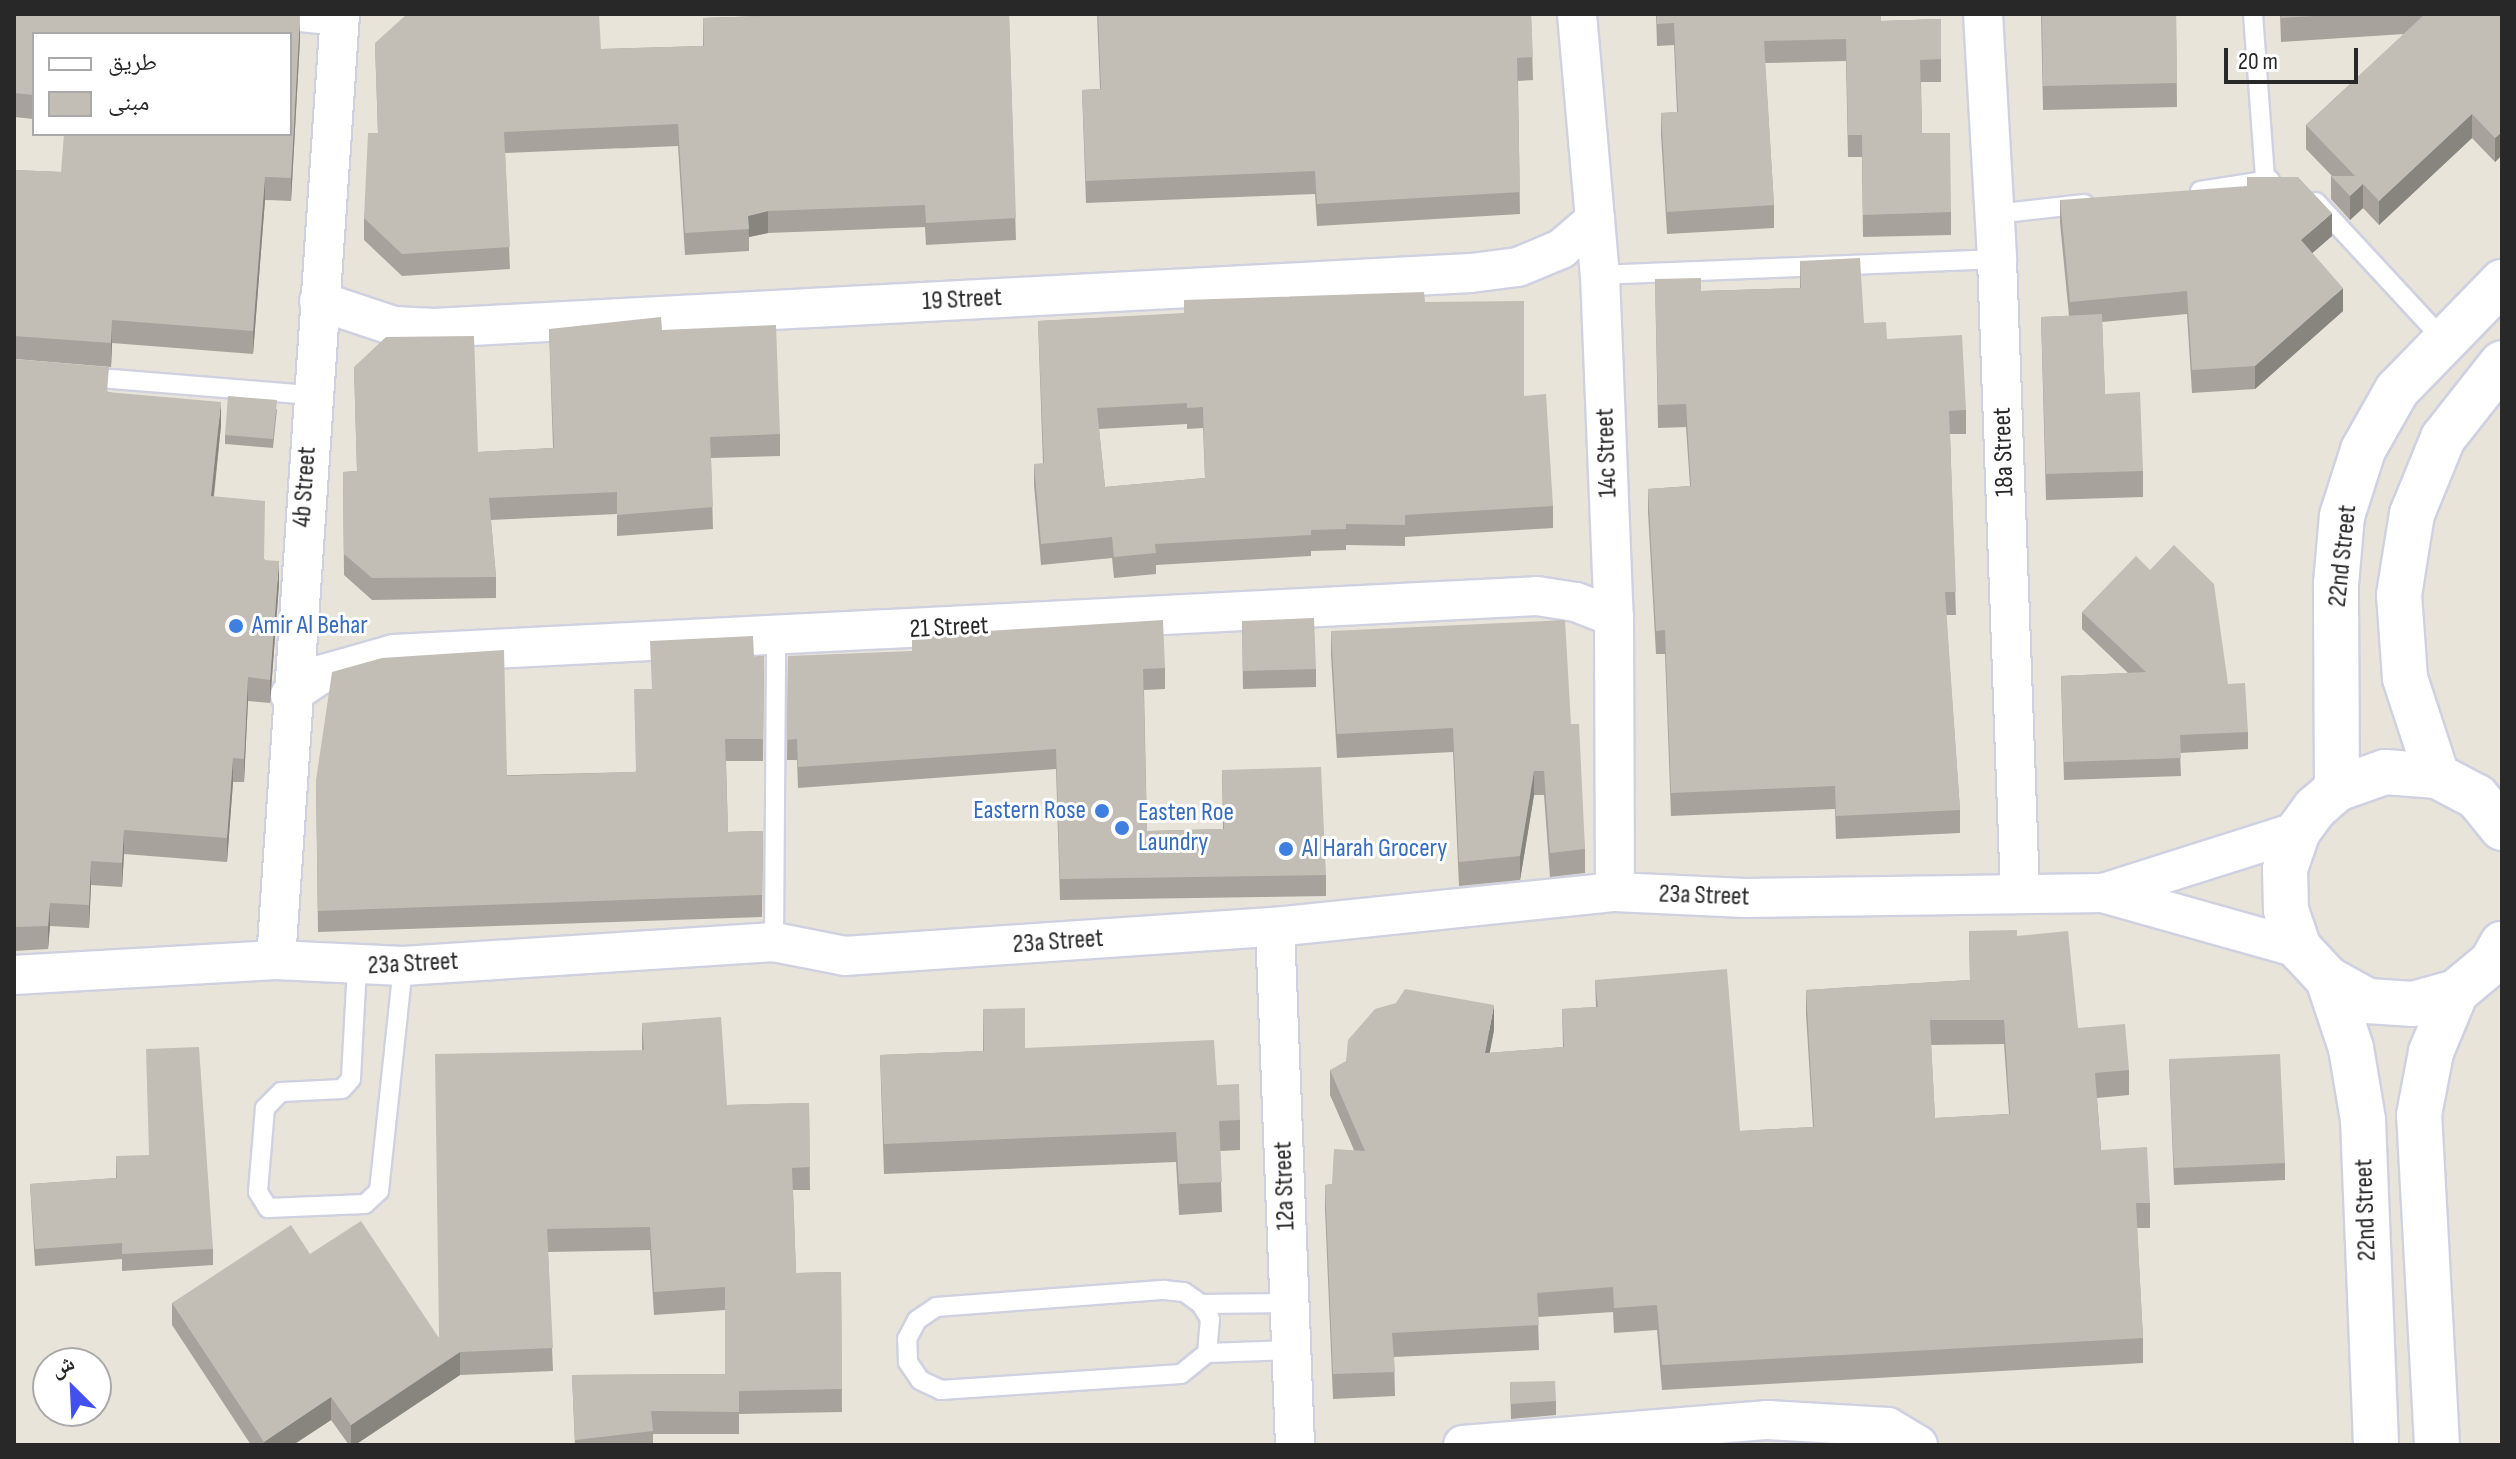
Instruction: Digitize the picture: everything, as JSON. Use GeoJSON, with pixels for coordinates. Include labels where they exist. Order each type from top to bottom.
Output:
{"type":"FeatureCollection","features":[{"type":"Feature","properties":{"kind":"street","name":"14c Street"},"geometry":{"type":"LineString","coordinates":[[1577,14],[1600,275],[1614,617],[1615,892]]}},
{"type":"Feature","properties":{"kind":"street","name":"18a Street"},"geometry":{"type":"LineString","coordinates":[[1983,14],[1997,259],[2020,891]]}},
{"type":"Feature","properties":{"kind":"street","name":"4b Street"},"geometry":{"type":"LineString","coordinates":[[276,960],[290,695],[319,301],[347,18]]}},
{"type":"Feature","properties":{"kind":"street","name":"19 Street"},"geometry":{"type":"LineString","coordinates":[[319,301],[394,326],[434,328],[1471,273],[1518,267],[1561,249],[1595,220]]}},
{"type":"Feature","properties":{"kind":"street","name":"22nd Street"},"geometry":{"type":"LineString","coordinates":[[2337,789],[2336,584],[2342,516],[2363,450],[2383,414],[2442,338],[2502,282]]}},
{"type":"Feature","properties":{"kind":"street"},"geometry":{"type":"LineString","coordinates":[[2437,776],[2405,678],[2399,595],[2412,514],[2443,438],[2502,363]]}},
{"type":"Feature","properties":{"kind":"street","name":"21 Street"},"geometry":{"type":"LineString","coordinates":[[290,695],[320,675],[394,654],[1537,596],[1576,602],[1614,617]]}},
{"type":"Feature","properties":{"kind":"street"},"geometry":{"type":"LineString","coordinates":[[2298,831],[2337,789],[2385,772],[2437,776],[2477,797],[2502,828]]}},
{"type":"Feature","properties":{"kind":"street","name":"22nd Street"},"geometry":{"type":"LineString","coordinates":[[2298,831],[2285,869],[2286,910],[2351,1048],[2363,1120],[2376,1445]]}},
{"type":"Feature","properties":{"kind":"street","name":"23a Street"},"geometry":{"type":"LineString","coordinates":[[2103,893],[2298,831]]}},
{"type":"Feature","properties":{"kind":"street","name":"23a Street"},"geometry":{"type":"LineString","coordinates":[[14,975],[276,960],[357,967],[403,966],[774,942],[845,956],[1275,927],[1615,892],[1745,898],[2020,891],[2103,893],[2314,964]]}},
{"type":"Feature","properties":{"kind":"street","name":"12a Street"},"geometry":{"type":"LineString","coordinates":[[1275,927],[1295,1445]]}},
{"type":"Feature","properties":{"kind":"street"},"geometry":{"type":"LineString","coordinates":[[2314,964],[2368,1001],[2413,1004],[2456,992],[2492,962],[2502,944]]}},
{"type":"Feature","properties":{"kind":"street"},"geometry":{"type":"LineString","coordinates":[[2437,1445],[2419,1115],[2431,1052],[2456,992]]}},
{"type":"Feature","properties":{"kind":"street"},"geometry":{"type":"LineString","coordinates":[[1463,1445],[1506,1444],[1768,1420],[1888,1427],[1918,1445]]}},
{"type":"Feature","properties":{"kind":"lane"},"geometry":{"type":"LineString","coordinates":[[2253,14],[2265,179]]}},
{"type":"Feature","properties":{"kind":"lane"},"geometry":{"type":"LineString","coordinates":[[264,19],[347,18]]}},
{"type":"Feature","properties":{"kind":"lane"},"geometry":{"type":"LineString","coordinates":[[2183,193],[2265,179],[2296,185],[2442,338]]}},
{"type":"Feature","properties":{"kind":"lane"},"geometry":{"type":"LineString","coordinates":[[1995,214],[2105,202]]}},
{"type":"Feature","properties":{"kind":"lane"},"geometry":{"type":"LineString","coordinates":[[1600,275],[1997,259]]}},
{"type":"Feature","properties":{"kind":"lane"},"geometry":{"type":"LineString","coordinates":[[61,375],[312,395]]}},
{"type":"Feature","properties":{"kind":"lane"},"geometry":{"type":"LineString","coordinates":[[774,942],[776,636]]}},
{"type":"Feature","properties":{"kind":"lane"},"geometry":{"type":"LineString","coordinates":[[357,967],[351,1079],[342,1089],[281,1092],[265,1108],[258,1192],[268,1208],[365,1204],[379,1191],[403,966]]}},
{"type":"Feature","properties":{"kind":"lane"},"geometry":{"type":"LineString","coordinates":[[1164,1290],[1184,1292],[1201,1304],[1210,1319],[1207,1353],[1196,1365],[1173,1375],[963,1391],[941,1390],[920,1380],[908,1362],[907,1339],[917,1320],[936,1307],[959,1302],[1164,1290]]}},
{"type":"Feature","properties":{"kind":"lane"},"geometry":{"type":"LineString","coordinates":[[1201,1304],[1289,1303]]}},
{"type":"Feature","properties":{"kind":"lane"},"geometry":{"type":"LineString","coordinates":[[1207,1353],[1292,1350]]}},
{"type":"Feature","properties":{"kind":"building"},"geometry":{"type":"Polygon","coordinates":[[[14,14],[300,16],[291,178],[265,177],[253,331],[112,320],[111,343],[14,336],[14,170],[61,172],[64,136],[292,136],[292,32],[32,32],[32,95],[14,93],[14,14]]]}},
{"type":"Feature","properties":{"kind":"building"},"geometry":{"type":"Polygon","coordinates":[[[407,14],[599,14],[601,49],[704,46],[703,18],[764,14],[1009,14],[1016,218],[926,223],[925,205],[768,211],[748,216],[749,229],[685,233],[678,124],[504,132],[510,247],[402,254],[364,218],[368,133],[378,133],[375,43],[407,14]]]}},
{"type":"Feature","properties":{"kind":"building"},"geometry":{"type":"Polygon","coordinates":[[[1098,14],[1531,14],[1533,57],[1517,58],[1520,192],[1317,204],[1315,171],[1086,181],[1082,90],[1101,89],[1098,14]]]}},
{"type":"Feature","properties":{"kind":"building"},"geometry":{"type":"Polygon","coordinates":[[[1657,14],[1881,14],[1881,21],[1941,19],[1941,59],[1920,60],[1922,133],[1950,133],[1951,212],[1863,215],[1862,135],[1848,135],[1846,39],[1764,41],[1774,205],[1667,212],[1661,113],[1678,112],[1674,23],[1657,24],[1657,14]]]}},
{"type":"Feature","properties":{"kind":"building"},"geometry":{"type":"Polygon","coordinates":[[[2042,14],[2176,14],[2177,83],[2043,86],[2042,14]]]}},
{"type":"Feature","properties":{"kind":"building"},"geometry":{"type":"Polygon","coordinates":[[[2281,14],[2347,14],[2281,18],[2281,14]]]}},
{"type":"Feature","properties":{"kind":"building"},"geometry":{"type":"Polygon","coordinates":[[[2425,14],[2502,14],[2502,132],[2495,138],[2472,114],[2379,201],[2363,184],[2350,196],[2331,176],[2355,176],[2306,125],[2425,14]]]}},
{"type":"Feature","properties":{"kind":"building"},"geometry":{"type":"Polygon","coordinates":[[[2247,177],[2298,177],[2332,213],[2301,240],[2343,288],[2255,366],[2192,370],[2187,291],[2070,302],[2060,200],[2247,186],[2247,177]]]}},
{"type":"Feature","properties":{"kind":"building"},"geometry":{"type":"Polygon","coordinates":[[[1860,258],[1864,323],[1886,322],[1887,339],[1962,335],[1966,410],[1949,411],[1956,592],[1945,592],[1960,810],[1836,816],[1835,786],[1671,793],[1665,630],[1656,631],[1648,489],[1691,486],[1686,404],[1658,405],[1655,279],[1701,278],[1701,291],[1801,288],[1800,261],[1860,258]]]}},
{"type":"Feature","properties":{"kind":"building"},"geometry":{"type":"Polygon","coordinates":[[[1424,292],[1425,302],[1524,301],[1524,396],[1546,394],[1553,506],[1405,515],[1405,525],[1346,524],[1346,529],[1311,530],[1311,535],[1155,544],[1156,553],[1114,557],[1112,537],[1041,544],[1034,464],[1044,463],[1038,321],[1184,313],[1184,300],[1424,292]],[[1187,403],[1097,408],[1105,487],[1205,478],[1203,407],[1187,408],[1187,403]]]}},
{"type":"Feature","properties":{"kind":"building"},"geometry":{"type":"Polygon","coordinates":[[[2102,314],[2105,394],[2140,392],[2143,471],[2046,474],[2041,317],[2102,314]]]}},
{"type":"Feature","properties":{"kind":"building"},"geometry":{"type":"Polygon","coordinates":[[[661,317],[662,330],[776,325],[780,434],[710,437],[713,507],[617,515],[617,492],[489,498],[496,577],[372,578],[344,554],[343,472],[357,471],[354,367],[386,337],[474,336],[478,452],[554,448],[549,329],[661,317]]]}},
{"type":"Feature","properties":{"kind":"building"},"geometry":{"type":"Polygon","coordinates":[[[14,359],[109,367],[107,392],[221,402],[211,496],[265,501],[264,560],[279,561],[270,680],[248,677],[244,759],[233,758],[227,838],[124,830],[122,863],[91,861],[89,905],[50,903],[48,926],[14,927],[14,359]]]}},
{"type":"Feature","properties":{"kind":"building"},"geometry":{"type":"Polygon","coordinates":[[[228,396],[277,400],[273,439],[225,435],[228,396]]]}},
{"type":"Feature","properties":{"kind":"building"},"geometry":{"type":"Polygon","coordinates":[[[2174,545],[2214,584],[2228,684],[2245,683],[2248,732],[2180,735],[2181,758],[2064,762],[2061,676],[2146,672],[2082,612],[2136,556],[2150,570],[2174,545]]]}},
{"type":"Feature","properties":{"kind":"building"},"geometry":{"type":"Polygon","coordinates":[[[1314,618],[1316,669],[1243,671],[1242,621],[1314,618]]]}},
{"type":"Feature","properties":{"kind":"building"},"geometry":{"type":"Polygon","coordinates":[[[1163,620],[1165,668],[1143,669],[1147,831],[1224,829],[1222,770],[1321,767],[1326,875],[1060,879],[1056,749],[798,767],[797,739],[787,740],[788,656],[912,651],[912,639],[956,633],[1163,620]]]}},
{"type":"Feature","properties":{"kind":"building"},"geometry":{"type":"Polygon","coordinates":[[[1565,620],[1571,724],[1579,724],[1585,849],[1550,853],[1544,771],[1534,771],[1520,856],[1459,862],[1453,728],[1337,734],[1331,631],[1565,620]]]}},
{"type":"Feature","properties":{"kind":"building"},"geometry":{"type":"Polygon","coordinates":[[[753,636],[754,657],[764,656],[763,739],[725,739],[728,832],[763,831],[762,895],[318,911],[316,780],[332,672],[382,658],[504,650],[507,776],[636,772],[634,689],[652,689],[650,641],[753,636]]]}},
{"type":"Feature","properties":{"kind":"building"},"geometry":{"type":"Polygon","coordinates":[[[2017,930],[2017,936],[2068,931],[2078,1028],[2125,1024],[2129,1070],[2095,1073],[2101,1150],[2147,1147],[2150,1203],[2136,1203],[2143,1338],[1662,1365],[1657,1305],[1614,1308],[1613,1287],[1537,1293],[1539,1325],[1392,1333],[1395,1372],[1333,1374],[1325,1185],[1332,1184],[1334,1149],[1365,1151],[1330,1070],[1346,1061],[1348,1040],[1375,1009],[1396,1003],[1405,989],[1494,1005],[1485,1053],[1564,1047],[1562,1009],[1598,1007],[1595,980],[1727,969],[1740,1131],[1814,1127],[1806,990],[1970,980],[1969,931],[2017,930]],[[1930,1020],[1935,1118],[2010,1114],[2004,1020],[1930,1020]]]}},
{"type":"Feature","properties":{"kind":"building"},"geometry":{"type":"Polygon","coordinates":[[[1025,1008],[1025,1048],[1214,1040],[1217,1085],[1239,1084],[1240,1120],[1219,1121],[1222,1182],[1179,1184],[1176,1132],[884,1144],[880,1055],[984,1051],[983,1009],[1025,1008]]]}},
{"type":"Feature","properties":{"kind":"building"},"geometry":{"type":"Polygon","coordinates":[[[721,1017],[727,1105],[809,1103],[810,1167],[792,1168],[796,1273],[841,1272],[842,1389],[739,1391],[739,1412],[651,1411],[653,1431],[575,1440],[572,1375],[725,1374],[725,1287],[654,1292],[650,1227],[547,1229],[553,1348],[460,1352],[351,1425],[331,1397],[264,1442],[172,1303],[291,1225],[310,1254],[361,1221],[439,1338],[435,1054],[644,1050],[642,1023],[721,1017]]]}},
{"type":"Feature","properties":{"kind":"building"},"geometry":{"type":"Polygon","coordinates":[[[199,1047],[213,1249],[122,1254],[122,1243],[35,1249],[30,1184],[117,1178],[116,1156],[149,1155],[146,1049],[199,1047]]]}},
{"type":"Feature","properties":{"kind":"building"},"geometry":{"type":"Polygon","coordinates":[[[2280,1054],[2285,1163],[2174,1168],[2169,1059],[2280,1054]]]}},
{"type":"Feature","properties":{"kind":"building"},"geometry":{"type":"Polygon","coordinates":[[[1555,1381],[1556,1401],[1511,1404],[1510,1382],[1555,1381]]]}},
{"type":"Feature","properties":{"kind":"place","name":"Amir Al Behar"},"geometry":{"type":"Point","coordinates":[236,626]}},
{"type":"Feature","properties":{"kind":"place","name":"Eastern Rose"},"geometry":{"type":"Point","coordinates":[1102,811]}},
{"type":"Feature","properties":{"kind":"place","name":"Easten Roe Laundry"},"geometry":{"type":"Point","coordinates":[1122,828]}},
{"type":"Feature","properties":{"kind":"place","name":"Al Harah Grocery"},"geometry":{"type":"Point","coordinates":[1286,849]}}]}
